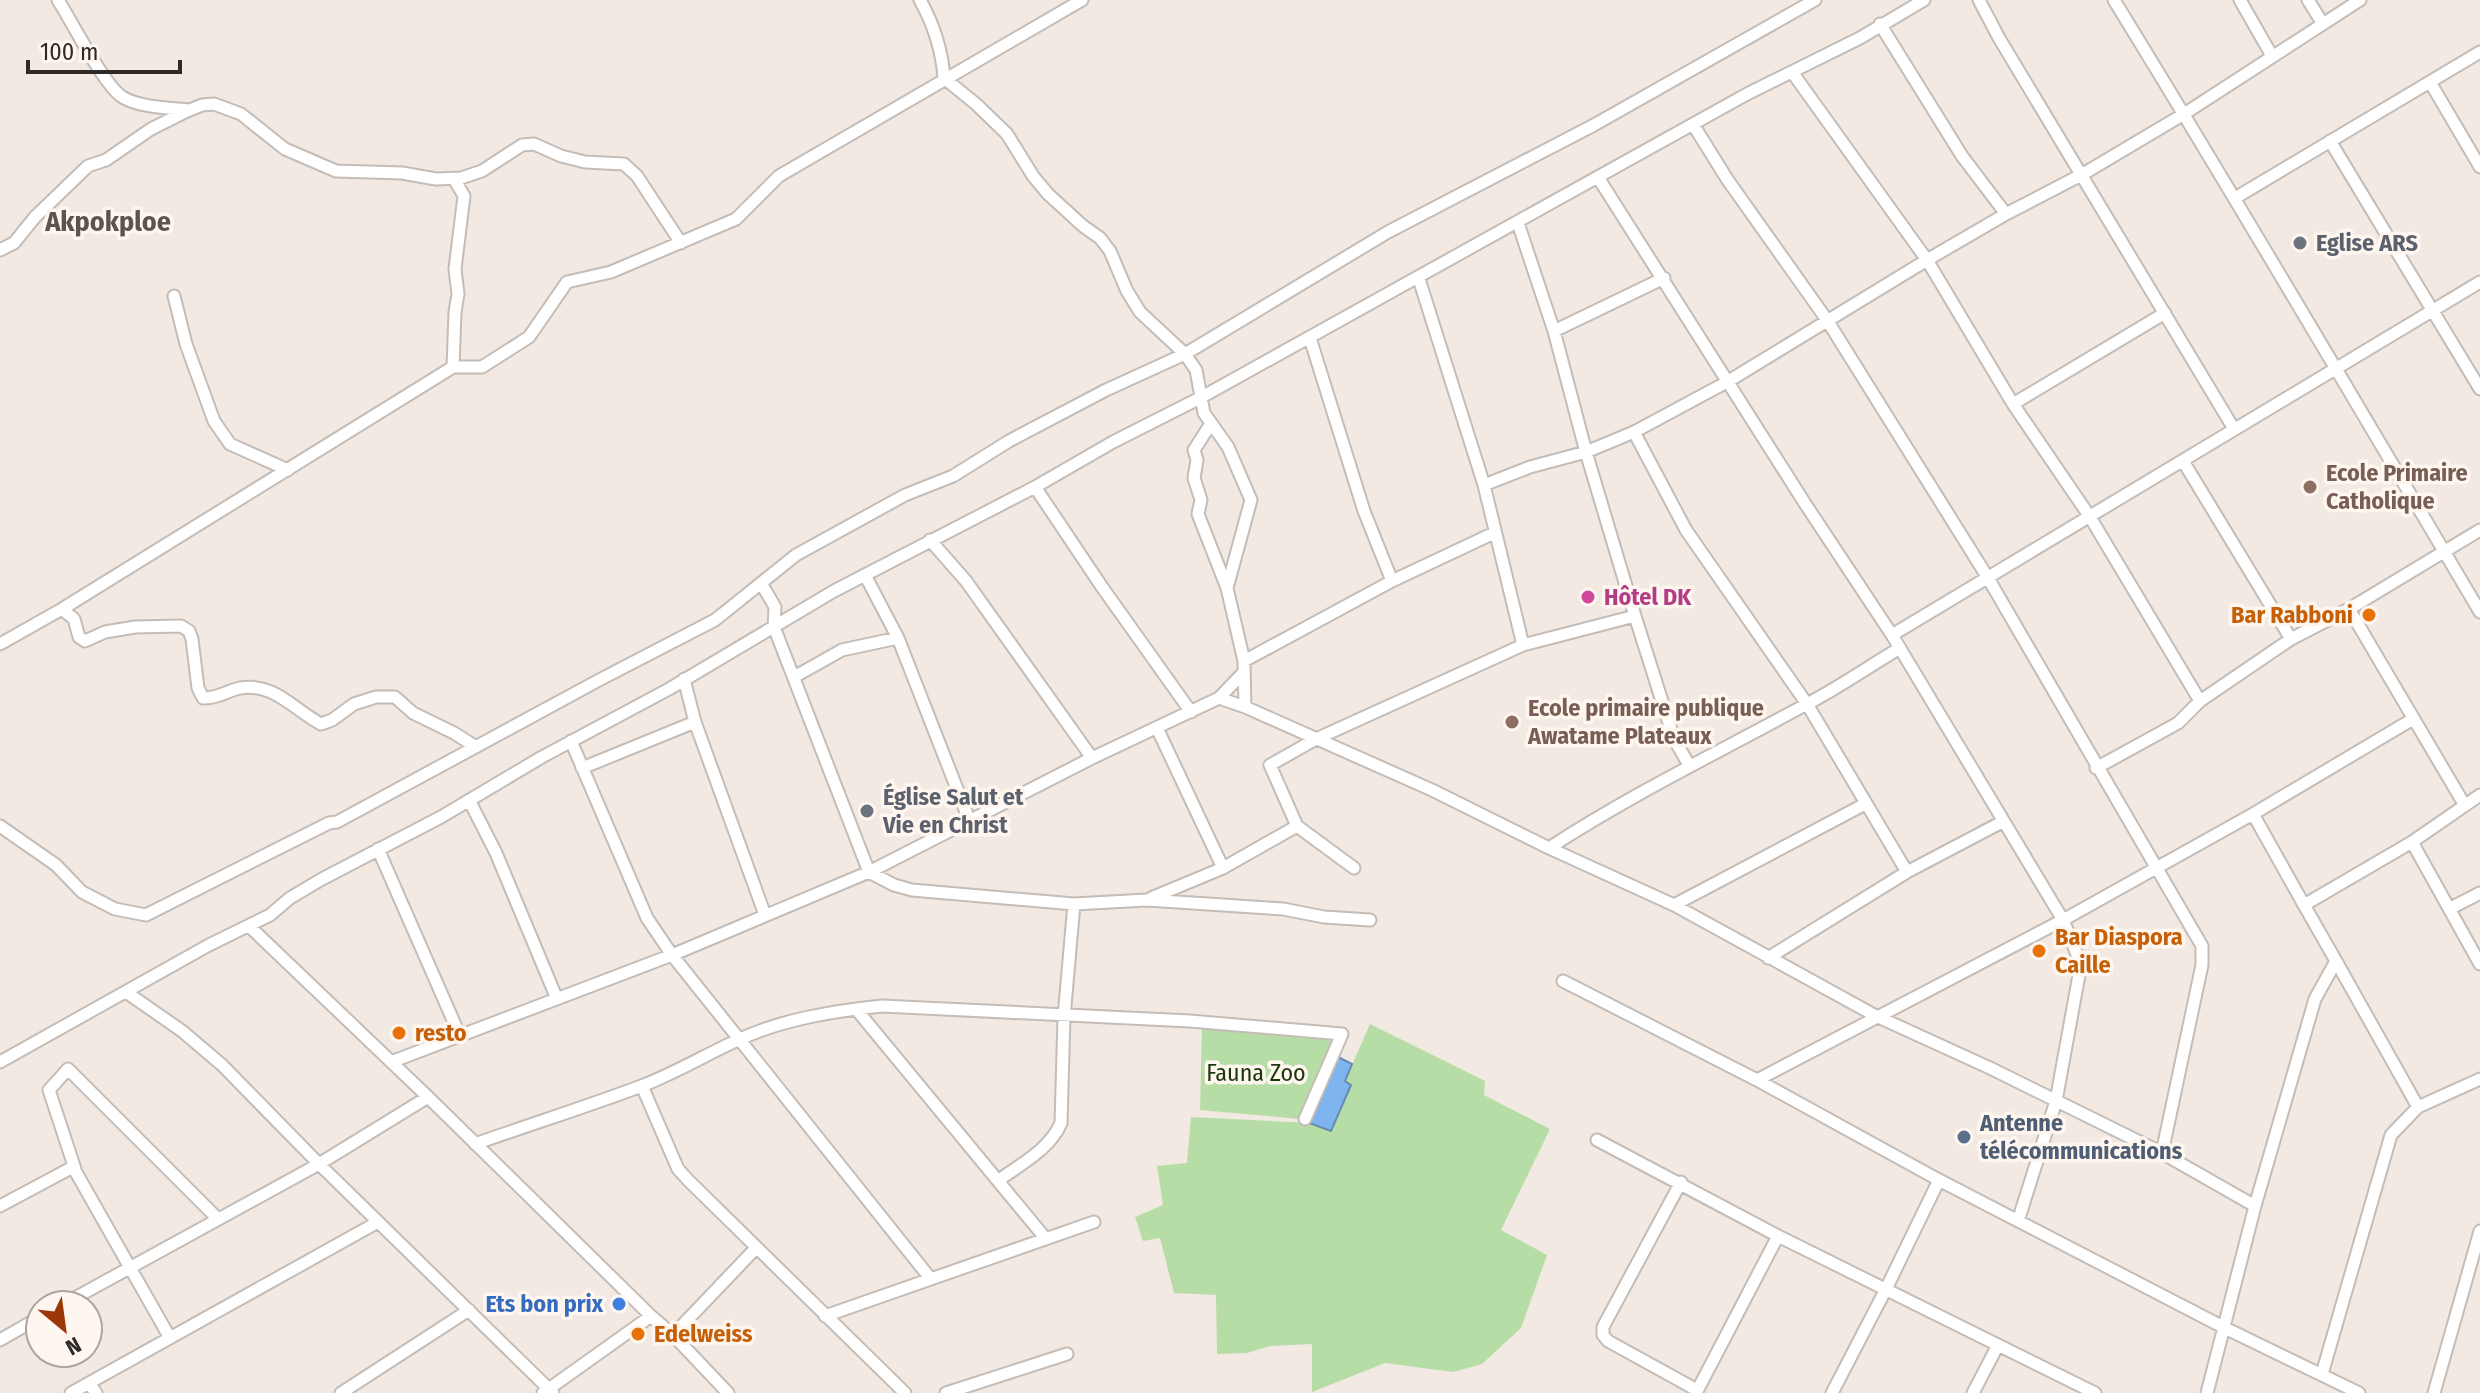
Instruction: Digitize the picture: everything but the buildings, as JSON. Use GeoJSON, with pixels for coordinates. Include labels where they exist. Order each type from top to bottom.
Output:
{"type":"FeatureCollection","features":[{"type":"Feature","properties":{"kind":"street"},"geometry":{"type":"LineString","coordinates":[[58,0],[99,68],[122,98],[189,110]]}},
{"type":"Feature","properties":{"kind":"street"},"geometry":{"type":"LineString","coordinates":[[920,0],[942,54],[944,78],[1007,134],[1048,194],[1100,238],[1110,251],[1140,312],[1185,354],[1196,370],[1200,398],[1210,425],[1228,447],[1251,500],[1227,588]]}},
{"type":"Feature","properties":{"kind":"street"},"geometry":{"type":"LineString","coordinates":[[0,644],[62,609],[453,367],[482,367],[529,337],[567,282],[611,272],[736,219],[779,176],[1082,0]]}},
{"type":"Feature","properties":{"kind":"street"},"geometry":{"type":"LineString","coordinates":[[0,826],[56,865],[82,892],[115,909],[146,915],[329,823],[337,822],[715,620],[796,555],[905,495],[953,476],[1009,441],[1106,390],[1185,354],[1388,232],[1594,125],[1815,0]]}},
{"type":"Feature","properties":{"kind":"street"},"geometry":{"type":"LineString","coordinates":[[0,1062],[209,945],[270,915],[290,898],[322,879],[469,800],[834,591],[866,577],[1200,398],[1792,72],[1860,38],[1924,0]]}},
{"type":"Feature","properties":{"kind":"street"},"geometry":{"type":"LineString","coordinates":[[1979,0],[2234,429]]}},
{"type":"Feature","properties":{"kind":"street"},"geometry":{"type":"LineString","coordinates":[[2114,0],[2480,612]]}},
{"type":"Feature","properties":{"kind":"street"},"geometry":{"type":"LineString","coordinates":[[2240,0],[2272,56]]}},
{"type":"Feature","properties":{"kind":"street"},"geometry":{"type":"LineString","coordinates":[[2308,0],[2323,24]]}},
{"type":"Feature","properties":{"kind":"street"},"geometry":{"type":"LineString","coordinates":[[1484,485],[1530,467],[1586,452],[1634,432],[1727,382],[1927,260],[2184,114],[2360,0]]}},
{"type":"Feature","properties":{"kind":"street"},"geometry":{"type":"LineString","coordinates":[[1880,24],[1962,156],[2006,214]]}},
{"type":"Feature","properties":{"kind":"street"},"geometry":{"type":"LineString","coordinates":[[2235,198],[2480,52]]}},
{"type":"Feature","properties":{"kind":"street"},"geometry":{"type":"LineString","coordinates":[[1792,72],[1927,260],[2013,404],[2090,517],[2200,701]]}},
{"type":"Feature","properties":{"kind":"street"},"geometry":{"type":"LineString","coordinates":[[2430,82],[2480,167]]}},
{"type":"Feature","properties":{"kind":"street"},"geometry":{"type":"LineString","coordinates":[[0,250],[14,243],[35,217],[88,166],[106,160],[151,129],[202,105],[229,108],[266,131],[285,149],[336,171],[402,173],[454,179],[482,171],[522,145],[534,144],[585,162],[624,164],[637,176],[681,243]]}},
{"type":"Feature","properties":{"kind":"street"},"geometry":{"type":"LineString","coordinates":[[1694,126],[1727,179],[1827,320],[1988,578],[2202,946],[2202,965],[2162,1153]]}},
{"type":"Feature","properties":{"kind":"street"},"geometry":{"type":"LineString","coordinates":[[2330,141],[2480,389]]}},
{"type":"Feature","properties":{"kind":"street"},"geometry":{"type":"LineString","coordinates":[[453,367],[458,294],[455,269],[464,196],[454,179]]}},
{"type":"Feature","properties":{"kind":"street"},"geometry":{"type":"LineString","coordinates":[[1599,179],[1900,648],[2063,920],[2081,964],[2056,1101],[2018,1221]]}},
{"type":"Feature","properties":{"kind":"street"},"geometry":{"type":"LineString","coordinates":[[1518,223],[1554,331],[1635,616],[1674,739],[1689,765]]}},
{"type":"Feature","properties":{"kind":"street"},"geometry":{"type":"LineString","coordinates":[[1554,331],[1664,278]]}},
{"type":"Feature","properties":{"kind":"street"},"geometry":{"type":"LineString","coordinates":[[1419,279],[1484,485],[1523,645]]}},
{"type":"Feature","properties":{"kind":"street"},"geometry":{"type":"LineString","coordinates":[[1892,635],[2480,282]]}},
{"type":"Feature","properties":{"kind":"street"},"geometry":{"type":"LineString","coordinates":[[174,296],[186,344],[214,421],[230,444],[288,470]]}},
{"type":"Feature","properties":{"kind":"street"},"geometry":{"type":"LineString","coordinates":[[2013,404],[2165,313]]}},
{"type":"Feature","properties":{"kind":"street"},"geometry":{"type":"LineString","coordinates":[[1310,338],[1364,511],[1392,581]]}},
{"type":"Feature","properties":{"kind":"street"},"geometry":{"type":"LineString","coordinates":[[1210,425],[1194,450],[1197,460],[1194,478],[1201,500],[1198,514],[1227,588],[1244,666],[1245,707]]}},
{"type":"Feature","properties":{"kind":"street"},"geometry":{"type":"LineString","coordinates":[[1634,432],[1686,530],[1807,704],[1907,872]]}},
{"type":"Feature","properties":{"kind":"street"},"geometry":{"type":"LineString","coordinates":[[2183,461],[2291,639]]}},
{"type":"Feature","properties":{"kind":"street"},"geometry":{"type":"LineString","coordinates":[[1035,487],[1191,712]]}},
{"type":"Feature","properties":{"kind":"street"},"geometry":{"type":"LineString","coordinates":[[2096,768],[2178,723],[2200,701],[2291,639],[2349,609],[2480,530]]}},
{"type":"Feature","properties":{"kind":"street"},"geometry":{"type":"LineString","coordinates":[[391,1062],[672,955],[869,872],[1092,758],[1219,698],[1244,666],[1392,581],[1494,533]]}},
{"type":"Feature","properties":{"kind":"street"},"geometry":{"type":"LineString","coordinates":[[930,540],[966,581],[1092,758]]}},
{"type":"Feature","properties":{"kind":"street"},"geometry":{"type":"LineString","coordinates":[[866,577],[898,638],[970,822]]}},
{"type":"Feature","properties":{"kind":"street"},"geometry":{"type":"LineString","coordinates":[[761,583],[775,607],[774,627],[869,872],[912,890],[1074,904],[1147,900],[1283,909],[1324,917],[1370,920]]}},
{"type":"Feature","properties":{"kind":"street"},"geometry":{"type":"LineString","coordinates":[[62,609],[74,619],[79,637],[85,641],[105,632],[135,627],[181,626],[189,631],[198,688],[203,698],[220,698],[238,688],[259,687],[275,692],[306,717],[321,724],[354,704],[376,697],[395,697],[413,713],[476,747]]}},
{"type":"Feature","properties":{"kind":"street"},"geometry":{"type":"LineString","coordinates":[[2349,609],[2464,804]]}},
{"type":"Feature","properties":{"kind":"street"},"geometry":{"type":"LineString","coordinates":[[1354,868],[1297,826],[1270,765],[1316,739],[1523,645],[1635,616]]}},
{"type":"Feature","properties":{"kind":"street"},"geometry":{"type":"LineString","coordinates":[[794,677],[842,650],[898,638]]}},
{"type":"Feature","properties":{"kind":"street"},"geometry":{"type":"LineString","coordinates":[[1549,848],[1602,814],[1807,704],[1900,648]]}},
{"type":"Feature","properties":{"kind":"street"},"geometry":{"type":"LineString","coordinates":[[684,679],[695,722],[765,915]]}},
{"type":"Feature","properties":{"kind":"street"},"geometry":{"type":"LineString","coordinates":[[1219,698],[1432,790],[1674,905],[1876,1016],[2162,1153],[2255,1206]]}},
{"type":"Feature","properties":{"kind":"street"},"geometry":{"type":"LineString","coordinates":[[1757,1080],[2063,920],[2253,814],[2413,719]]}},
{"type":"Feature","properties":{"kind":"street"},"geometry":{"type":"LineString","coordinates":[[582,768],[695,722]]}},
{"type":"Feature","properties":{"kind":"street"},"geometry":{"type":"LineString","coordinates":[[1157,728],[1223,868]]}},
{"type":"Feature","properties":{"kind":"street"},"geometry":{"type":"LineString","coordinates":[[571,741],[647,918],[672,955],[930,1278]]}},
{"type":"Feature","properties":{"kind":"street"},"geometry":{"type":"LineString","coordinates":[[2304,905],[2412,842],[2480,795]]}},
{"type":"Feature","properties":{"kind":"street"},"geometry":{"type":"LineString","coordinates":[[469,800],[496,853],[557,999]]}},
{"type":"Feature","properties":{"kind":"street"},"geometry":{"type":"LineString","coordinates":[[1674,905],[1865,804]]}},
{"type":"Feature","properties":{"kind":"street"},"geometry":{"type":"LineString","coordinates":[[2253,814],[2418,1107]]}},
{"type":"Feature","properties":{"kind":"street"},"geometry":{"type":"LineString","coordinates":[[1768,958],[1907,872],[2002,822]]}},
{"type":"Feature","properties":{"kind":"street"},"geometry":{"type":"LineString","coordinates":[[1147,900],[1223,868],[1297,826]]}},
{"type":"Feature","properties":{"kind":"street"},"geometry":{"type":"LineString","coordinates":[[2412,842],[2480,964]]}},
{"type":"Feature","properties":{"kind":"street"},"geometry":{"type":"LineString","coordinates":[[378,849],[460,1036]]}},
{"type":"Feature","properties":{"kind":"street"},"geometry":{"type":"LineString","coordinates":[[2449,909],[2480,893]]}},
{"type":"Feature","properties":{"kind":"street"},"geometry":{"type":"LineString","coordinates":[[999,1180],[1046,1145],[1056,1135],[1061,1123],[1064,1017],[1074,904]]}},
{"type":"Feature","properties":{"kind":"street"},"geometry":{"type":"LineString","coordinates":[[249,926],[673,1335],[728,1393]]}},
{"type":"Feature","properties":{"kind":"street"},"geometry":{"type":"LineString","coordinates":[[2207,1393],[2255,1206],[2315,999],[2336,961]]}},
{"type":"Feature","properties":{"kind":"street"},"geometry":{"type":"LineString","coordinates":[[1563,981],[1757,1080],[2018,1221],[2359,1393]]}},
{"type":"Feature","properties":{"kind":"street"},"geometry":{"type":"LineString","coordinates":[[126,992],[182,1031],[222,1065],[548,1392],[651,1316]]}},
{"type":"Feature","properties":{"kind":"street"},"geometry":{"type":"LineString","coordinates":[[475,1144],[642,1086],[681,1070],[740,1039],[799,1020],[856,1009],[909,1006],[1230,1024],[1342,1034],[1305,1119]]}},
{"type":"Feature","properties":{"kind":"street"},"geometry":{"type":"LineString","coordinates":[[856,1009],[1046,1239]]}},
{"type":"Feature","properties":{"kind":"street"},"geometry":{"type":"LineString","coordinates":[[170,1338],[75,1169],[49,1090],[68,1069],[217,1218]]}},
{"type":"Feature","properties":{"kind":"street"},"geometry":{"type":"LineString","coordinates":[[2322,1374],[2391,1135],[2418,1107],[2480,1079]]}},
{"type":"Feature","properties":{"kind":"street"},"geometry":{"type":"LineString","coordinates":[[642,1086],[678,1169],[905,1393]]}},
{"type":"Feature","properties":{"kind":"street"},"geometry":{"type":"LineString","coordinates":[[91,1289],[319,1164],[428,1097]]}},
{"type":"Feature","properties":{"kind":"street"},"geometry":{"type":"LineString","coordinates":[[1597,1140],[1778,1236],[2095,1393]]}},
{"type":"Feature","properties":{"kind":"street"},"geometry":{"type":"LineString","coordinates":[[0,1206],[71,1167],[75,1169]]}},
{"type":"Feature","properties":{"kind":"street"},"geometry":{"type":"LineString","coordinates":[[1832,1393],[1939,1180]]}},
{"type":"Feature","properties":{"kind":"street"},"geometry":{"type":"LineString","coordinates":[[1681,1182],[1603,1327],[1603,1335],[1608,1341],[1696,1392],[1778,1236]]}},
{"type":"Feature","properties":{"kind":"street"},"geometry":{"type":"LineString","coordinates":[[71,1393],[93,1388],[170,1338],[378,1222]]}},
{"type":"Feature","properties":{"kind":"street"},"geometry":{"type":"LineString","coordinates":[[825,1316],[1094,1222]]}},
{"type":"Feature","properties":{"kind":"street"},"geometry":{"type":"LineString","coordinates":[[2434,1393],[2480,1231]]}},
{"type":"Feature","properties":{"kind":"street"},"geometry":{"type":"LineString","coordinates":[[673,1335],[756,1248]]}},
{"type":"Feature","properties":{"kind":"street"},"geometry":{"type":"LineString","coordinates":[[341,1393],[469,1310]]}},
{"type":"Feature","properties":{"kind":"street"},"geometry":{"type":"LineString","coordinates":[[0,1340],[24,1326]]}},
{"type":"Feature","properties":{"kind":"street"},"geometry":{"type":"LineString","coordinates":[[1973,1393],[1998,1345]]}},
{"type":"Feature","properties":{"kind":"street"},"geometry":{"type":"LineString","coordinates":[[946,1393],[1067,1354]]}},
{"type":"Feature","properties":{"kind":"street"},"geometry":{"type":"LineString","coordinates":[[889,1393],[890,1377]]}},
{"type":"Feature","properties":{"kind":"green space"},"geometry":{"type":"Polygon","coordinates":[[[1370,1024],[1485,1081],[1484,1095],[1550,1129],[1501,1230],[1547,1255],[1521,1328],[1482,1364],[1453,1372],[1385,1363],[1312,1392],[1312,1344],[1270,1346],[1247,1353],[1217,1354],[1216,1295],[1174,1293],[1160,1238],[1143,1241],[1135,1217],[1163,1205],[1157,1166],[1187,1163],[1191,1117],[1309,1123],[1331,1131],[1351,1085],[1345,1081],[1370,1024]]]}},
{"type":"Feature","properties":{"kind":"green space","name":"Fauna Zoo"},"geometry":{"type":"Polygon","coordinates":[[[1202,1026],[1335,1041],[1299,1119],[1200,1110],[1202,1026]]]}},
{"type":"Feature","properties":{"kind":"water"},"geometry":{"type":"Polygon","coordinates":[[[1338,1057],[1352,1064],[1345,1081],[1351,1085],[1331,1131],[1309,1123],[1338,1057]]]}},
{"type":"Feature","properties":{"kind":"place","name":"Eglise ARS"},"geometry":{"type":"Point","coordinates":[2300,243]}},
{"type":"Feature","properties":{"kind":"place","name":"Ecole Primaire Catholique"},"geometry":{"type":"Point","coordinates":[2310,487]}},
{"type":"Feature","properties":{"kind":"place","name":"Hôtel DK"},"geometry":{"type":"Point","coordinates":[1588,597]}},
{"type":"Feature","properties":{"kind":"place","name":"Bar Rabboni"},"geometry":{"type":"Point","coordinates":[2369,615]}},
{"type":"Feature","properties":{"kind":"place","name":"Ecole primaire publique Awatame Plateaux"},"geometry":{"type":"Point","coordinates":[1512,722]}},
{"type":"Feature","properties":{"kind":"place","name":"Église Salut et Vie en Christ"},"geometry":{"type":"Point","coordinates":[867,811]}},
{"type":"Feature","properties":{"kind":"place","name":"Bar Diaspora Caille"},"geometry":{"type":"Point","coordinates":[2039,951]}},
{"type":"Feature","properties":{"kind":"place","name":"resto"},"geometry":{"type":"Point","coordinates":[399,1033]}},
{"type":"Feature","properties":{"kind":"place","name":"Antenne télécommunications"},"geometry":{"type":"Point","coordinates":[1964,1137]}},
{"type":"Feature","properties":{"kind":"place","name":"Ets bon prix"},"geometry":{"type":"Point","coordinates":[619,1304]}},
{"type":"Feature","properties":{"kind":"place","name":"Edelweiss"},"geometry":{"type":"Point","coordinates":[638,1334]}},
{"type":"Feature","properties":{"kind":"district","name":"Akpokploe"},"geometry":{"type":"Point","coordinates":[108,221]}}]}
